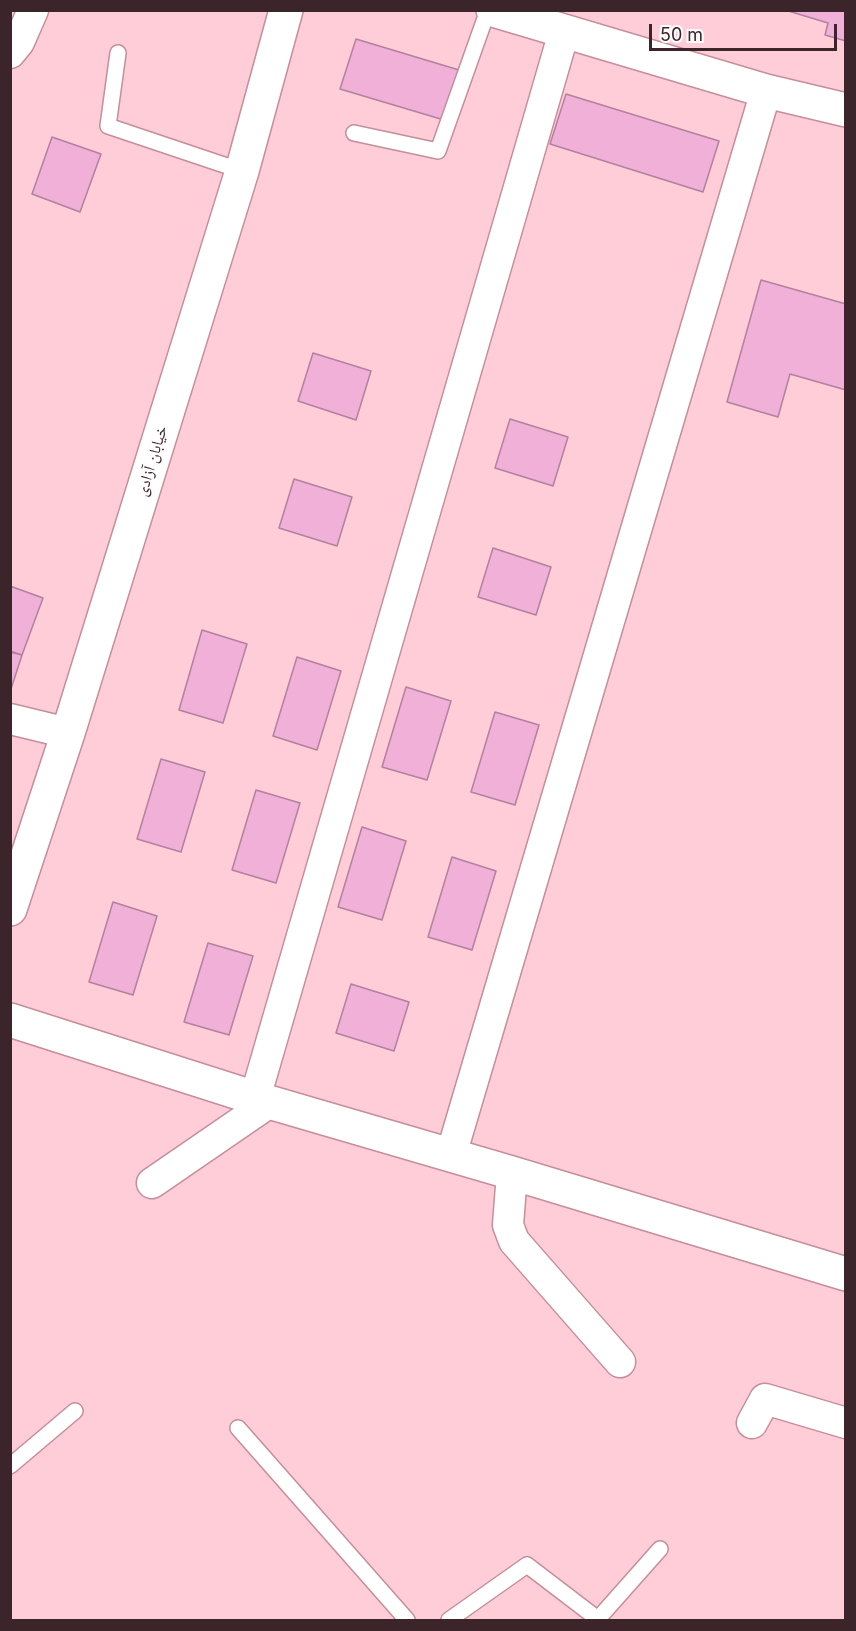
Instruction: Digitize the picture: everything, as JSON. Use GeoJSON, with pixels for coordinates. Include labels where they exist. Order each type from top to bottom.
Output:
{"type":"FeatureCollection","features":[{"type":"Feature","properties":{"kind":"main road","name":"خیابان آزادی"},"geometry":{"type":"LineString","coordinates":[[10,909],[68,733],[242,171],[286,10]]}},
{"type":"Feature","properties":{"kind":"main road"},"geometry":{"type":"LineString","coordinates":[[493,10],[766,91],[846,110]]}},
{"type":"Feature","properties":{"kind":"main road"},"geometry":{"type":"LineString","coordinates":[[10,1020],[263,1100],[846,1274]]}},
{"type":"Feature","properties":{"kind":"street"},"geometry":{"type":"LineString","coordinates":[[10,53],[19,42],[33,10]]}},
{"type":"Feature","properties":{"kind":"street"},"geometry":{"type":"LineString","coordinates":[[152,1183],[263,1100],[564,32]]}},
{"type":"Feature","properties":{"kind":"street"},"geometry":{"type":"LineString","coordinates":[[451,1155],[766,91]]}},
{"type":"Feature","properties":{"kind":"street"},"geometry":{"type":"LineString","coordinates":[[10,719],[68,733]]}},
{"type":"Feature","properties":{"kind":"street"},"geometry":{"type":"LineString","coordinates":[[512,1173],[508,1225],[514,1241],[620,1362]]}},
{"type":"Feature","properties":{"kind":"street"},"geometry":{"type":"LineString","coordinates":[[752,1423],[765,1399],[846,1423]]}},
{"type":"Feature","properties":{"kind":"lane"},"geometry":{"type":"LineString","coordinates":[[354,133],[438,151],[488,10]]}},
{"type":"Feature","properties":{"kind":"lane"},"geometry":{"type":"LineString","coordinates":[[118,53],[108,126],[242,171]]}},
{"type":"Feature","properties":{"kind":"lane"},"geometry":{"type":"LineString","coordinates":[[10,1466],[75,1411]]}},
{"type":"Feature","properties":{"kind":"lane"},"geometry":{"type":"LineString","coordinates":[[238,1428],[407,1620]]}},
{"type":"Feature","properties":{"kind":"lane"},"geometry":{"type":"LineString","coordinates":[[449,1620],[527,1565],[598,1620],[660,1549]]}},
{"type":"Feature","properties":{"kind":"building"},"geometry":{"type":"Polygon","coordinates":[[[785,10],[846,10],[846,41],[825,35],[828,23],[785,10]]]}},
{"type":"Feature","properties":{"kind":"building"},"geometry":{"type":"Polygon","coordinates":[[[356,39],[459,70],[444,120],[340,89],[356,39]]]}},
{"type":"Feature","properties":{"kind":"building"},"geometry":{"type":"Polygon","coordinates":[[[566,94],[719,141],[703,192],[550,144],[566,94]]]}},
{"type":"Feature","properties":{"kind":"building"},"geometry":{"type":"Polygon","coordinates":[[[52,137],[101,154],[80,212],[32,194],[52,137]]]}},
{"type":"Feature","properties":{"kind":"building"},"geometry":{"type":"Polygon","coordinates":[[[761,280],[846,304],[846,390],[790,374],[778,417],[727,402],[761,280]]]}},
{"type":"Feature","properties":{"kind":"building"},"geometry":{"type":"Polygon","coordinates":[[[313,353],[371,371],[356,420],[298,401],[313,353]]]}},
{"type":"Feature","properties":{"kind":"building"},"geometry":{"type":"Polygon","coordinates":[[[510,419],[568,437],[553,486],[495,468],[510,419]]]}},
{"type":"Feature","properties":{"kind":"building"},"geometry":{"type":"Polygon","coordinates":[[[294,479],[352,497],[337,546],[279,528],[294,479]]]}},
{"type":"Feature","properties":{"kind":"building"},"geometry":{"type":"Polygon","coordinates":[[[493,548],[551,567],[536,615],[478,597],[493,548]]]}},
{"type":"Feature","properties":{"kind":"building"},"geometry":{"type":"Polygon","coordinates":[[[10,586],[43,598],[22,655],[10,651],[10,586]]]}},
{"type":"Feature","properties":{"kind":"building"},"geometry":{"type":"Polygon","coordinates":[[[202,630],[247,644],[223,723],[179,710],[202,630]]]}},
{"type":"Feature","properties":{"kind":"building"},"geometry":{"type":"Polygon","coordinates":[[[10,652],[22,655],[10,692],[10,652]]]}},
{"type":"Feature","properties":{"kind":"building"},"geometry":{"type":"Polygon","coordinates":[[[297,657],[341,671],[317,750],[273,736],[297,657]]]}},
{"type":"Feature","properties":{"kind":"building"},"geometry":{"type":"Polygon","coordinates":[[[406,687],[451,701],[427,780],[382,767],[406,687]]]}},
{"type":"Feature","properties":{"kind":"building"},"geometry":{"type":"Polygon","coordinates":[[[495,712],[539,725],[515,805],[471,792],[495,712]]]}},
{"type":"Feature","properties":{"kind":"building"},"geometry":{"type":"Polygon","coordinates":[[[161,759],[205,772],[181,852],[137,839],[161,759]]]}},
{"type":"Feature","properties":{"kind":"building"},"geometry":{"type":"Polygon","coordinates":[[[256,790],[300,803],[276,883],[232,870],[256,790]]]}},
{"type":"Feature","properties":{"kind":"building"},"geometry":{"type":"Polygon","coordinates":[[[362,827],[406,841],[382,920],[338,907],[362,827]]]}},
{"type":"Feature","properties":{"kind":"building"},"geometry":{"type":"Polygon","coordinates":[[[452,857],[496,871],[472,950],[428,937],[452,857]]]}},
{"type":"Feature","properties":{"kind":"building"},"geometry":{"type":"Polygon","coordinates":[[[113,902],[157,916],[133,995],[89,982],[113,902]]]}},
{"type":"Feature","properties":{"kind":"building"},"geometry":{"type":"Polygon","coordinates":[[[208,943],[253,956],[229,1035],[184,1022],[208,943]]]}},
{"type":"Feature","properties":{"kind":"building"},"geometry":{"type":"Polygon","coordinates":[[[351,984],[409,1002],[394,1051],[336,1033],[351,984]]]}}]}
